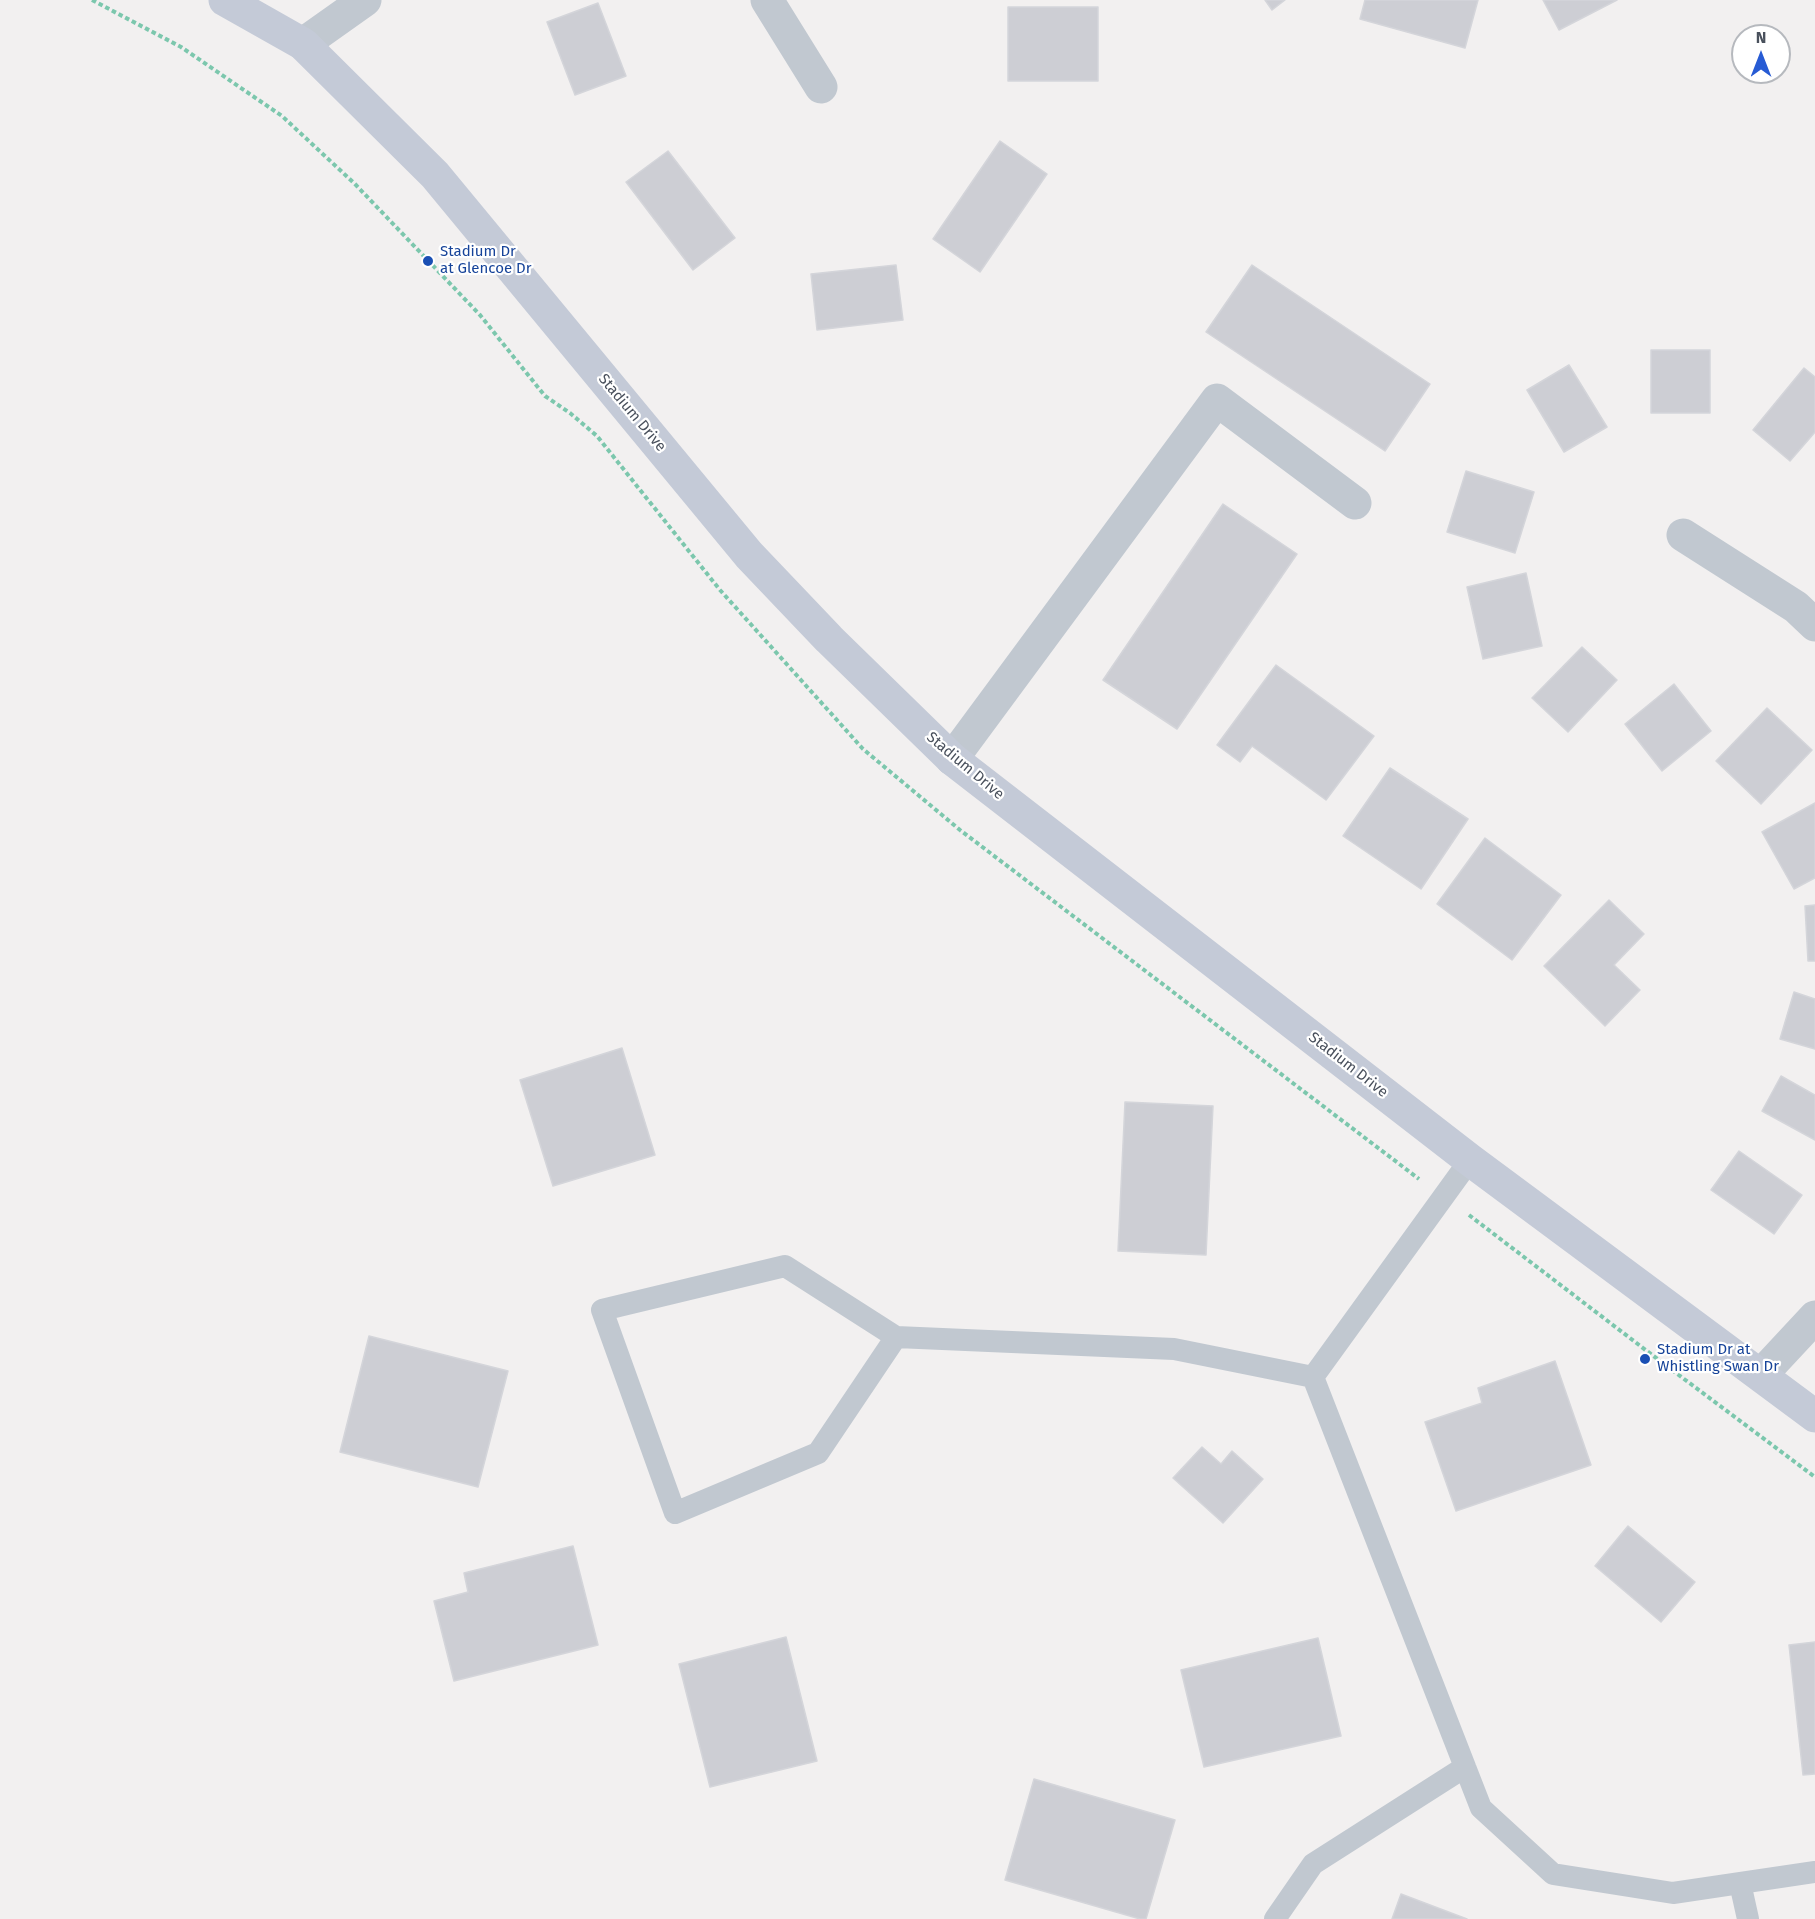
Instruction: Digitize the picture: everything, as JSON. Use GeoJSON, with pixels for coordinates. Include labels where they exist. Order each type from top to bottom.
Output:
{"type":"FeatureCollection","features":[{"type":"Feature","properties":{"kind":"street","name":"Stadium Drive"},"geometry":{"type":"LineString","coordinates":[[225,0],[303,44],[435,175],[749,555],[829,639],[952,759],[1470,1160],[1815,1416]]}},
{"type":"Feature","properties":{"kind":"street"},"geometry":{"type":"LineString","coordinates":[[303,44],[365,0]]}},
{"type":"Feature","properties":{"kind":"street"},"geometry":{"type":"LineString","coordinates":[[766,0],[821,87]]}},
{"type":"Feature","properties":{"kind":"street"},"geometry":{"type":"LineString","coordinates":[[952,759],[1217,400],[1355,503]]}},
{"type":"Feature","properties":{"kind":"street"},"geometry":{"type":"LineString","coordinates":[[1683,535],[1796,607],[1815,625]]}},
{"type":"Feature","properties":{"kind":"street"},"geometry":{"type":"LineString","coordinates":[[1761,1375],[1815,1317]]}},
{"type":"Feature","properties":{"kind":"lane"},"geometry":{"type":"LineString","coordinates":[[1314,1377],[1470,1160]]}},
{"type":"Feature","properties":{"kind":"lane"},"geometry":{"type":"LineString","coordinates":[[896,1336],[819,1453],[675,1513],[602,1310],[785,1266],[896,1336],[1174,1349],[1314,1377]]}},
{"type":"Feature","properties":{"kind":"lane"},"geometry":{"type":"LineString","coordinates":[[1314,1377],[1481,1808],[1553,1874],[1673,1893],[1815,1872]]}},
{"type":"Feature","properties":{"kind":"lane"},"geometry":{"type":"LineString","coordinates":[[1275,1919],[1313,1864],[1465,1767]]}},
{"type":"Feature","properties":{"kind":"lane"},"geometry":{"type":"LineString","coordinates":[[1740,1883],[1749,1919]]}},
{"type":"Feature","properties":{"kind":"path"},"geometry":{"type":"LineString","coordinates":[[1494,1232],[1660,1362],[1815,1477]]}},
{"type":"Feature","properties":{"kind":"building"},"geometry":{"type":"Polygon","coordinates":[[[1265,0],[1285,0],[1272,10],[1265,0]]]}},
{"type":"Feature","properties":{"kind":"building"},"geometry":{"type":"Polygon","coordinates":[[[1365,0],[1478,0],[1465,48],[1360,19],[1365,0]]]}},
{"type":"Feature","properties":{"kind":"building"},"geometry":{"type":"Polygon","coordinates":[[[1543,0],[1617,0],[1559,30],[1543,0]]]}},
{"type":"Feature","properties":{"kind":"building"},"geometry":{"type":"Polygon","coordinates":[[[598,3],[626,76],[575,95],[547,22],[598,3]]]}},
{"type":"Feature","properties":{"kind":"building"},"geometry":{"type":"Polygon","coordinates":[[[1008,7],[1098,7],[1098,81],[1008,81],[1008,7]]]}},
{"type":"Feature","properties":{"kind":"building"},"geometry":{"type":"Polygon","coordinates":[[[1000,141],[1047,174],[980,272],[933,239],[1000,141]]]}},
{"type":"Feature","properties":{"kind":"building"},"geometry":{"type":"Polygon","coordinates":[[[668,151],[735,238],[693,270],[626,182],[668,151]]]}},
{"type":"Feature","properties":{"kind":"building"},"geometry":{"type":"Polygon","coordinates":[[[896,265],[903,320],[817,330],[811,274],[896,265]]]}},
{"type":"Feature","properties":{"kind":"building"},"geometry":{"type":"Polygon","coordinates":[[[1252,265],[1430,384],[1385,451],[1206,332],[1252,265]]]}},
{"type":"Feature","properties":{"kind":"building"},"geometry":{"type":"Polygon","coordinates":[[[1651,350],[1710,350],[1710,413],[1651,413],[1651,350]]]}},
{"type":"Feature","properties":{"kind":"building"},"geometry":{"type":"Polygon","coordinates":[[[1569,365],[1607,427],[1564,452],[1527,390],[1569,365]]]}},
{"type":"Feature","properties":{"kind":"building"},"geometry":{"type":"Polygon","coordinates":[[[1804,368],[1815,377],[1815,432],[1790,461],[1753,430],[1804,368]]]}},
{"type":"Feature","properties":{"kind":"building"},"geometry":{"type":"Polygon","coordinates":[[[1466,471],[1534,492],[1515,553],[1447,532],[1466,471]]]}},
{"type":"Feature","properties":{"kind":"building"},"geometry":{"type":"Polygon","coordinates":[[[1223,504],[1297,554],[1177,729],[1103,680],[1223,504]]]}},
{"type":"Feature","properties":{"kind":"building"},"geometry":{"type":"Polygon","coordinates":[[[1526,573],[1542,646],[1483,659],[1467,587],[1526,573]]]}},
{"type":"Feature","properties":{"kind":"building"},"geometry":{"type":"Polygon","coordinates":[[[1582,647],[1617,680],[1568,732],[1532,698],[1582,647]]]}},
{"type":"Feature","properties":{"kind":"building"},"geometry":{"type":"Polygon","coordinates":[[[1276,665],[1374,736],[1326,800],[1252,746],[1240,762],[1217,745],[1276,665]]]}},
{"type":"Feature","properties":{"kind":"building"},"geometry":{"type":"Polygon","coordinates":[[[1674,684],[1711,731],[1662,771],[1625,724],[1674,684]]]}},
{"type":"Feature","properties":{"kind":"building"},"geometry":{"type":"Polygon","coordinates":[[[1767,708],[1812,750],[1761,804],[1716,761],[1767,708]]]}},
{"type":"Feature","properties":{"kind":"building"},"geometry":{"type":"Polygon","coordinates":[[[1390,768],[1468,819],[1421,889],[1343,836],[1390,768]]]}},
{"type":"Feature","properties":{"kind":"building"},"geometry":{"type":"Polygon","coordinates":[[[1815,803],[1815,878],[1794,889],[1762,832],[1815,803]]]}},
{"type":"Feature","properties":{"kind":"building"},"geometry":{"type":"Polygon","coordinates":[[[1485,838],[1561,895],[1512,960],[1437,904],[1485,838]]]}},
{"type":"Feature","properties":{"kind":"building"},"geometry":{"type":"Polygon","coordinates":[[[1609,900],[1644,934],[1614,965],[1640,990],[1605,1026],[1544,966],[1609,900]]]}},
{"type":"Feature","properties":{"kind":"building"},"geometry":{"type":"Polygon","coordinates":[[[1815,905],[1815,961],[1808,961],[1805,906],[1815,905]]]}},
{"type":"Feature","properties":{"kind":"building"},"geometry":{"type":"Polygon","coordinates":[[[1794,992],[1815,999],[1815,1049],[1780,1039],[1794,992]]]}},
{"type":"Feature","properties":{"kind":"building"},"geometry":{"type":"Polygon","coordinates":[[[622,1048],[655,1155],[553,1186],[520,1080],[622,1048]]]}},
{"type":"Feature","properties":{"kind":"building"},"geometry":{"type":"Polygon","coordinates":[[[1781,1076],[1815,1095],[1815,1140],[1762,1111],[1781,1076]]]}},
{"type":"Feature","properties":{"kind":"building"},"geometry":{"type":"Polygon","coordinates":[[[1125,1102],[1213,1106],[1206,1255],[1118,1251],[1125,1102]]]}},
{"type":"Feature","properties":{"kind":"building"},"geometry":{"type":"Polygon","coordinates":[[[1739,1151],[1802,1195],[1774,1234],[1711,1190],[1739,1151]]]}},
{"type":"Feature","properties":{"kind":"building"},"geometry":{"type":"Polygon","coordinates":[[[369,1336],[508,1371],[478,1487],[340,1452],[369,1336]]]}},
{"type":"Feature","properties":{"kind":"building"},"geometry":{"type":"Polygon","coordinates":[[[1555,1361],[1591,1465],[1456,1511],[1425,1422],[1482,1403],[1478,1388],[1555,1361]]]}},
{"type":"Feature","properties":{"kind":"building"},"geometry":{"type":"Polygon","coordinates":[[[1202,1447],[1221,1464],[1232,1451],[1263,1479],[1223,1523],[1173,1478],[1202,1447]]]}},
{"type":"Feature","properties":{"kind":"building"},"geometry":{"type":"Polygon","coordinates":[[[1628,1526],[1695,1582],[1661,1622],[1595,1566],[1628,1526]]]}},
{"type":"Feature","properties":{"kind":"building"},"geometry":{"type":"Polygon","coordinates":[[[573,1546],[598,1645],[454,1681],[434,1601],[468,1592],[464,1573],[573,1546]]]}},
{"type":"Feature","properties":{"kind":"building"},"geometry":{"type":"Polygon","coordinates":[[[786,1637],[817,1761],[710,1787],[679,1664],[786,1637]]]}},
{"type":"Feature","properties":{"kind":"building"},"geometry":{"type":"Polygon","coordinates":[[[1318,1638],[1341,1736],[1204,1767],[1181,1670],[1318,1638]]]}},
{"type":"Feature","properties":{"kind":"building"},"geometry":{"type":"Polygon","coordinates":[[[1815,1642],[1815,1774],[1803,1775],[1789,1645],[1815,1642]]]}},
{"type":"Feature","properties":{"kind":"building"},"geometry":{"type":"Polygon","coordinates":[[[1034,1779],[1175,1820],[1146,1919],[1005,1880],[1034,1779]]]}},
{"type":"Feature","properties":{"kind":"building"},"geometry":{"type":"Polygon","coordinates":[[[1401,1894],[1467,1919],[1392,1919],[1401,1894]]]}},
{"type":"Feature","properties":{"kind":"place","name":"Stadium Dr at Glencoe Dr"},"geometry":{"type":"Point","coordinates":[428,261]}},
{"type":"Feature","properties":{"kind":"place","name":"Stadium Dr at Whistling Swan Dr"},"geometry":{"type":"Point","coordinates":[1645,1359]}}]}
